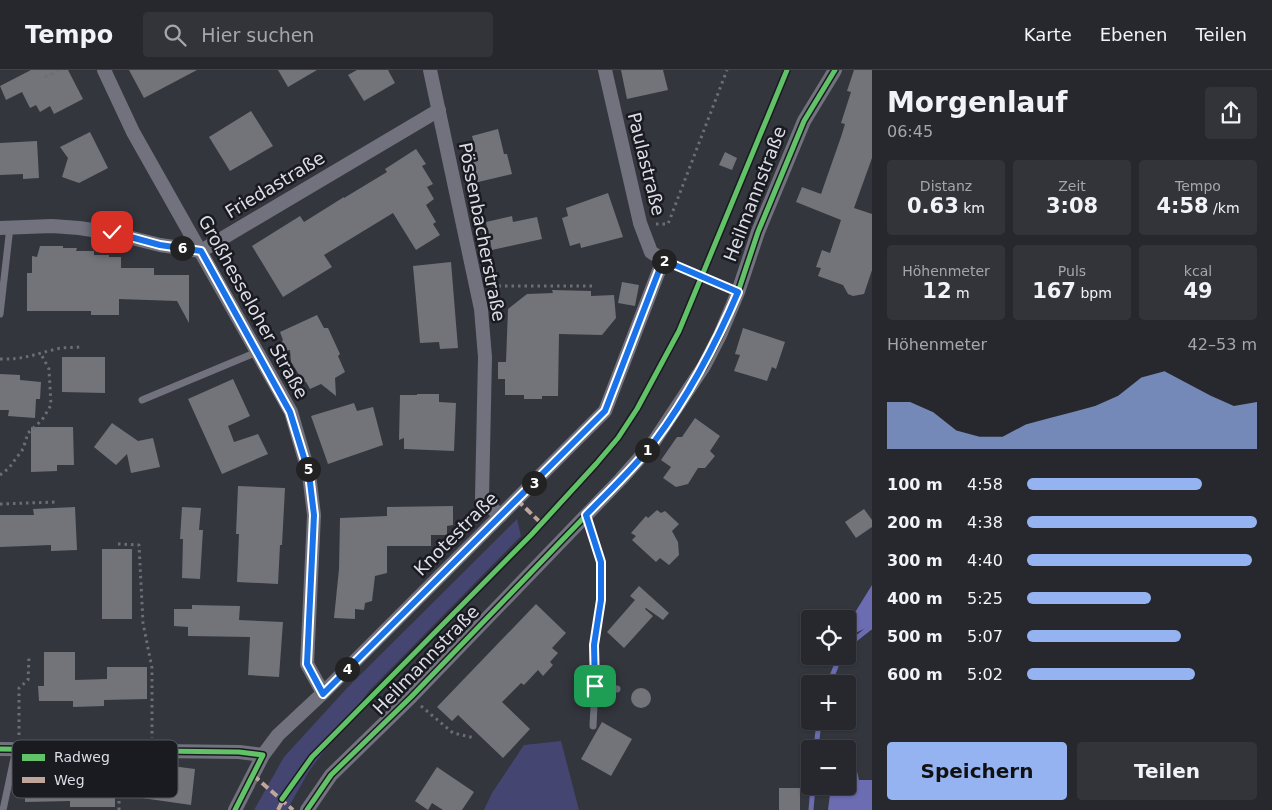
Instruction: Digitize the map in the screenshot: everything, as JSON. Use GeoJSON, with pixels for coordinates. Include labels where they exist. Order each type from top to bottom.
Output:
{"type":"FeatureCollection","features":[{"type":"Feature","properties":{"kind":"street","name":"Großhesseloher Straße"},"geometry":{"type":"LineString","coordinates":[[104,70],[133,132],[290,412],[309,474],[314,515],[307,664],[323,694]]}},
{"type":"Feature","properties":{"kind":"street","name":"Pössenbacherstraße"},"geometry":{"type":"LineString","coordinates":[[430,70],[481,309],[485,357],[482,498],[500,516]]}},
{"type":"Feature","properties":{"kind":"street","name":"Paulastraße"},"geometry":{"type":"LineString","coordinates":[[605,70],[640,223],[651,252],[663,260]]}},
{"type":"Feature","properties":{"kind":"street","name":"Heilmannstraße"},"geometry":{"type":"LineString","coordinates":[[307,810],[331,775],[411,697],[586,515],[653,443],[668,423],[704,366],[720,335],[738,292],[758,232],[804,122],[835,70]]}},
{"type":"Feature","properties":{"kind":"street","name":"Friedastraße"},"geometry":{"type":"LineString","coordinates":[[201,251],[439,110]]}},
{"type":"Feature","properties":{"kind":"street"},"geometry":{"type":"LineString","coordinates":[[5,227],[52,226],[112,232],[160,245],[201,251]]}},
{"type":"Feature","properties":{"kind":"street","name":"Knotestraße"},"geometry":{"type":"LineString","coordinates":[[235,810],[263,755],[278,735],[323,694],[605,411],[663,260]]}},
{"type":"Feature","properties":{"kind":"street"},"geometry":{"type":"LineString","coordinates":[[178,751],[239,752],[263,755]]}},
{"type":"Feature","properties":{"kind":"lane"},"geometry":{"type":"LineString","coordinates":[[0,314],[5,227]]}},
{"type":"Feature","properties":{"kind":"lane"},"geometry":{"type":"LineString","coordinates":[[142,400],[257,352]]}},
{"type":"Feature","properties":{"kind":"lane"},"geometry":{"type":"LineString","coordinates":[[586,515],[601,562],[601,600],[594,645],[595,686],[593,726]]}},
{"type":"Feature","properties":{"kind":"lane"},"geometry":{"type":"LineString","coordinates":[[595,686],[617,689]]}},
{"type":"Feature","properties":{"kind":"lane"},"geometry":{"type":"LineString","coordinates":[[3,810],[12,773]]}},
{"type":"Feature","properties":{"kind":"path"},"geometry":{"type":"LineString","coordinates":[[45,77],[60,70]]}},
{"type":"Feature","properties":{"kind":"path"},"geometry":{"type":"LineString","coordinates":[[640,223],[668,224],[727,70]]}},
{"type":"Feature","properties":{"kind":"path"},"geometry":{"type":"LineString","coordinates":[[663,260],[738,292]]}},
{"type":"Feature","properties":{"kind":"path"},"geometry":{"type":"LineString","coordinates":[[476,286],[594,286]]}},
{"type":"Feature","properties":{"kind":"path"},"geometry":{"type":"LineString","coordinates":[[0,359],[15,360],[57,349],[80,347]]}},
{"type":"Feature","properties":{"kind":"path"},"geometry":{"type":"LineString","coordinates":[[0,475],[9,468],[23,448],[28,433],[42,420],[52,405],[49,369],[41,354]]}},
{"type":"Feature","properties":{"kind":"path"},"geometry":{"type":"LineString","coordinates":[[0,504],[57,502]]}},
{"type":"Feature","properties":{"kind":"path"},"geometry":{"type":"LineString","coordinates":[[118,544],[139,545],[143,623],[152,668],[152,740]]}},
{"type":"Feature","properties":{"kind":"path"},"geometry":{"type":"LineString","coordinates":[[18,740],[19,688],[28,680],[29,657]]}},
{"type":"Feature","properties":{"kind":"path"},"geometry":{"type":"LineString","coordinates":[[411,697],[453,733],[476,738]]}},
{"type":"Feature","properties":{"kind":"shaded area"},"geometry":{"type":"Polygon","coordinates":[[[517,519],[521,536],[369,691],[309,771],[287,810],[254,810],[284,757],[348,687],[517,519]]]}},
{"type":"Feature","properties":{"kind":"shaded area"},"geometry":{"type":"Polygon","coordinates":[[[872,585],[872,630],[869,627],[856,633],[856,611],[872,585]]]}},
{"type":"Feature","properties":{"kind":"shaded area"},"geometry":{"type":"Polygon","coordinates":[[[561,741],[579,810],[484,810],[492,793],[524,745],[561,741]]]}},
{"type":"Feature","properties":{"kind":"shaded area"},"geometry":{"type":"Polygon","coordinates":[[[856,767],[859,780],[872,780],[872,810],[828,810],[830,795],[856,795],[856,767]]]}},
{"type":"Feature","properties":{"kind":"building"},"geometry":{"type":"Polygon","coordinates":[[[31,70],[68,70],[83,99],[54,114],[50,106],[40,112],[36,105],[30,108],[22,92],[6,100],[0,86],[31,70]]]}},
{"type":"Feature","properties":{"kind":"building"},"geometry":{"type":"Polygon","coordinates":[[[129,70],[197,70],[144,98],[129,70]]]}},
{"type":"Feature","properties":{"kind":"building"},"geometry":{"type":"Polygon","coordinates":[[[278,70],[317,70],[288,87],[278,70]]]}},
{"type":"Feature","properties":{"kind":"building"},"geometry":{"type":"Polygon","coordinates":[[[357,70],[388,70],[395,83],[364,101],[348,75],[357,70]]]}},
{"type":"Feature","properties":{"kind":"building"},"geometry":{"type":"Polygon","coordinates":[[[621,70],[663,70],[668,90],[627,99],[621,70]]]}},
{"type":"Feature","properties":{"kind":"building"},"geometry":{"type":"Polygon","coordinates":[[[854,70],[872,70],[872,158],[854,208],[872,214],[872,270],[864,294],[853,296],[848,294],[843,285],[818,276],[821,268],[816,267],[822,250],[830,253],[841,220],[796,202],[802,187],[821,194],[845,124],[841,123],[851,92],[847,91],[854,70]]]}},
{"type":"Feature","properties":{"kind":"building"},"geometry":{"type":"Polygon","coordinates":[[[251,111],[273,146],[230,171],[209,137],[251,111]]]}},
{"type":"Feature","properties":{"kind":"building"},"geometry":{"type":"Polygon","coordinates":[[[498,129],[504,154],[507,154],[512,174],[474,183],[466,149],[475,147],[472,136],[498,129]]]}},
{"type":"Feature","properties":{"kind":"building"},"geometry":{"type":"Polygon","coordinates":[[[90,132],[108,168],[79,183],[62,177],[68,158],[60,147],[90,132]]]}},
{"type":"Feature","properties":{"kind":"building"},"geometry":{"type":"Polygon","coordinates":[[[37,141],[39,178],[23,179],[23,174],[0,175],[0,143],[37,141]]]}},
{"type":"Feature","properties":{"kind":"building"},"geometry":{"type":"Polygon","coordinates":[[[416,149],[426,164],[422,166],[433,184],[427,187],[434,199],[426,205],[436,222],[433,224],[440,235],[416,250],[393,213],[324,255],[332,267],[283,297],[252,246],[300,216],[304,222],[387,172],[385,169],[416,149]]]}},
{"type":"Feature","properties":{"kind":"building"},"geometry":{"type":"Polygon","coordinates":[[[725,152],[737,158],[732,170],[719,165],[725,152]]]}},
{"type":"Feature","properties":{"kind":"building"},"geometry":{"type":"Polygon","coordinates":[[[608,193],[623,237],[581,248],[580,243],[570,246],[562,218],[568,216],[566,208],[608,193]]]}},
{"type":"Feature","properties":{"kind":"building"},"geometry":{"type":"Polygon","coordinates":[[[512,216],[513,222],[537,217],[542,239],[492,250],[486,222],[512,216]]]}},
{"type":"Feature","properties":{"kind":"building"},"geometry":{"type":"Polygon","coordinates":[[[40,246],[63,246],[63,248],[77,248],[76,251],[94,251],[94,255],[121,257],[121,268],[154,268],[154,275],[189,275],[189,323],[177,301],[119,299],[119,315],[91,315],[91,311],[27,311],[27,273],[32,273],[32,256],[37,257],[40,246]]]}},
{"type":"Feature","properties":{"kind":"building"},"geometry":{"type":"Polygon","coordinates":[[[451,262],[458,348],[440,349],[439,342],[420,343],[413,266],[451,262]]]}},
{"type":"Feature","properties":{"kind":"building"},"geometry":{"type":"Polygon","coordinates":[[[622,282],[639,285],[635,306],[618,303],[622,282]]]}},
{"type":"Feature","properties":{"kind":"building"},"geometry":{"type":"Polygon","coordinates":[[[552,290],[591,291],[591,296],[614,295],[616,318],[602,335],[559,334],[558,396],[542,396],[542,399],[524,399],[524,395],[505,395],[505,379],[498,379],[498,362],[506,362],[508,309],[527,294],[553,293],[552,290]]]}},
{"type":"Feature","properties":{"kind":"building"},"geometry":{"type":"Polygon","coordinates":[[[317,315],[324,328],[328,328],[340,354],[338,356],[345,372],[335,378],[336,396],[321,384],[310,389],[291,362],[290,350],[285,351],[281,343],[283,340],[280,332],[317,315]]]}},
{"type":"Feature","properties":{"kind":"building"},"geometry":{"type":"Polygon","coordinates":[[[743,328],[785,342],[776,369],[772,367],[767,381],[734,371],[740,355],[735,354],[743,328]]]}},
{"type":"Feature","properties":{"kind":"building"},"geometry":{"type":"Polygon","coordinates":[[[62,357],[105,357],[105,393],[62,392],[62,357]]]}},
{"type":"Feature","properties":{"kind":"building"},"geometry":{"type":"Polygon","coordinates":[[[0,374],[20,375],[20,380],[41,382],[40,399],[36,399],[35,418],[8,416],[9,410],[0,410],[0,374]]]}},
{"type":"Feature","properties":{"kind":"building"},"geometry":{"type":"Polygon","coordinates":[[[233,379],[250,416],[228,426],[234,442],[258,434],[268,454],[222,474],[188,399],[233,379]]]}},
{"type":"Feature","properties":{"kind":"building"},"geometry":{"type":"Polygon","coordinates":[[[439,394],[439,402],[456,403],[454,451],[404,449],[404,438],[399,440],[400,395],[439,394]]]}},
{"type":"Feature","properties":{"kind":"building"},"geometry":{"type":"Polygon","coordinates":[[[354,403],[357,411],[373,407],[383,445],[328,464],[311,416],[354,403]]]}},
{"type":"Feature","properties":{"kind":"building"},"geometry":{"type":"Polygon","coordinates":[[[695,418],[720,436],[710,451],[715,456],[705,468],[698,468],[688,484],[676,487],[663,478],[671,467],[661,460],[677,437],[682,437],[695,418]]]}},
{"type":"Feature","properties":{"kind":"building"},"geometry":{"type":"Polygon","coordinates":[[[112,423],[138,441],[153,438],[160,467],[131,473],[127,454],[116,465],[94,447],[112,423]]]}},
{"type":"Feature","properties":{"kind":"building"},"geometry":{"type":"Polygon","coordinates":[[[31,427],[73,427],[74,465],[57,465],[57,471],[31,472],[31,427]]]}},
{"type":"Feature","properties":{"kind":"building"},"geometry":{"type":"Polygon","coordinates":[[[238,486],[285,488],[278,584],[237,582],[238,486]]]}},
{"type":"Feature","properties":{"kind":"building"},"geometry":{"type":"Polygon","coordinates":[[[453,506],[453,525],[447,526],[447,535],[431,535],[431,546],[387,546],[387,573],[375,576],[372,601],[365,603],[364,610],[355,609],[355,619],[334,618],[339,569],[340,518],[387,516],[387,507],[453,506]]]}},
{"type":"Feature","properties":{"kind":"building"},"geometry":{"type":"Polygon","coordinates":[[[75,507],[77,550],[51,551],[51,545],[0,547],[0,515],[34,515],[33,509],[75,507]]]}},
{"type":"Feature","properties":{"kind":"building"},"geometry":{"type":"Polygon","coordinates":[[[182,507],[201,508],[199,530],[203,530],[200,579],[182,578],[183,539],[180,539],[182,507]]]}},
{"type":"Feature","properties":{"kind":"building"},"geometry":{"type":"Polygon","coordinates":[[[864,509],[872,520],[872,527],[856,538],[845,522],[864,509]]]}},
{"type":"Feature","properties":{"kind":"building"},"geometry":{"type":"Polygon","coordinates":[[[657,510],[661,513],[665,511],[679,524],[672,531],[678,542],[679,555],[669,565],[660,558],[656,562],[632,540],[636,536],[631,533],[646,516],[648,518],[657,510]]]}},
{"type":"Feature","properties":{"kind":"building"},"geometry":{"type":"Polygon","coordinates":[[[102,549],[132,549],[132,619],[102,619],[102,549]]]}},
{"type":"Feature","properties":{"kind":"building"},"geometry":{"type":"Polygon","coordinates":[[[639,586],[669,613],[663,620],[646,608],[653,616],[624,648],[607,632],[635,600],[630,596],[639,586]]]}},
{"type":"Feature","properties":{"kind":"building"},"geometry":{"type":"Polygon","coordinates":[[[536,604],[566,633],[552,648],[558,653],[550,662],[553,665],[543,676],[538,670],[524,685],[521,683],[502,702],[530,729],[503,758],[458,715],[452,721],[437,707],[536,604]]]}},
{"type":"Feature","properties":{"kind":"building"},"geometry":{"type":"Polygon","coordinates":[[[192,605],[240,606],[239,620],[283,622],[279,677],[248,675],[250,637],[188,636],[188,627],[174,626],[174,609],[192,609],[192,605]]]}},
{"type":"Feature","properties":{"kind":"building"},"geometry":{"type":"Polygon","coordinates":[[[44,652],[75,652],[75,680],[107,679],[107,667],[147,667],[147,699],[104,700],[104,706],[73,707],[73,701],[39,701],[38,686],[44,686],[44,652]]]}},
{"type":"Feature","properties":{"kind":"building"},"geometry":{"type":"Polygon","coordinates":[[[641,688],[648,691],[651,698],[648,705],[641,708],[634,705],[631,698],[634,691],[641,688]]]}},
{"type":"Feature","properties":{"kind":"building"},"geometry":{"type":"Polygon","coordinates":[[[602,722],[632,739],[611,776],[581,759],[602,722]]]}},
{"type":"Feature","properties":{"kind":"building"},"geometry":{"type":"Polygon","coordinates":[[[178,767],[195,769],[191,805],[142,798],[178,798],[178,767]]]}},
{"type":"Feature","properties":{"kind":"building"},"geometry":{"type":"Polygon","coordinates":[[[437,767],[474,792],[462,810],[443,810],[432,803],[428,810],[415,801],[437,767]]]}},
{"type":"Feature","properties":{"kind":"building"},"geometry":{"type":"Polygon","coordinates":[[[779,788],[800,788],[800,810],[779,810],[779,788]]]}},
{"type":"Feature","properties":{"kind":"building"},"geometry":{"type":"Polygon","coordinates":[[[25,798],[115,798],[115,807],[70,807],[70,801],[25,802],[25,798]]]}},
{"type":"Feature","properties":{"kind":"waterway"},"geometry":{"type":"LineString","coordinates":[[856,639],[872,626]]}},
{"type":"Feature","properties":{"kind":"waterway"},"geometry":{"type":"LineString","coordinates":[[833,675],[836,665]]}},
{"type":"Feature","properties":{"kind":"waterway"},"geometry":{"type":"LineString","coordinates":[[817,740],[818,730]]}},
{"type":"Feature","properties":{"kind":"waterway"},"geometry":{"type":"LineString","coordinates":[[811,810],[812,795]]}},
{"type":"Feature","properties":{"kind":"marked path"},"geometry":{"type":"LineString","coordinates":[[517,500],[542,524]]}},
{"type":"Feature","properties":{"kind":"marked path"},"geometry":{"type":"LineString","coordinates":[[253,775],[293,810]]}},
{"type":"Feature","properties":{"kind":"marked path"},"geometry":{"type":"LineString","coordinates":[[278,810],[285,796]]}},
{"type":"Feature","properties":{"kind":"cycle path"},"geometry":{"type":"LineString","coordinates":[[282,799],[312,757],[531,535],[618,438],[637,409],[679,331],[787,70]]}},
{"type":"Feature","properties":{"kind":"cycle path"},"geometry":{"type":"LineString","coordinates":[[307,810],[331,775],[411,697],[621,479],[653,443],[704,366],[720,335],[738,292],[758,232],[804,121],[835,70]]}},
{"type":"Feature","properties":{"kind":"cycle path"},"geometry":{"type":"LineString","coordinates":[[0,749],[12,749]]}},
{"type":"Feature","properties":{"kind":"cycle path"},"geometry":{"type":"LineString","coordinates":[[178,751],[239,752],[263,755],[235,810]]}},
{"type":"Feature","properties":{"kind":"route"},"geometry":{"type":"LineString","coordinates":[[112,232],[160,245],[201,251],[290,412],[309,474],[314,515],[307,664],[323,694],[605,411],[663,260],[738,292],[720,335],[704,366],[668,423],[621,479],[586,515],[601,562],[601,600],[594,645],[595,686]]}}]}
